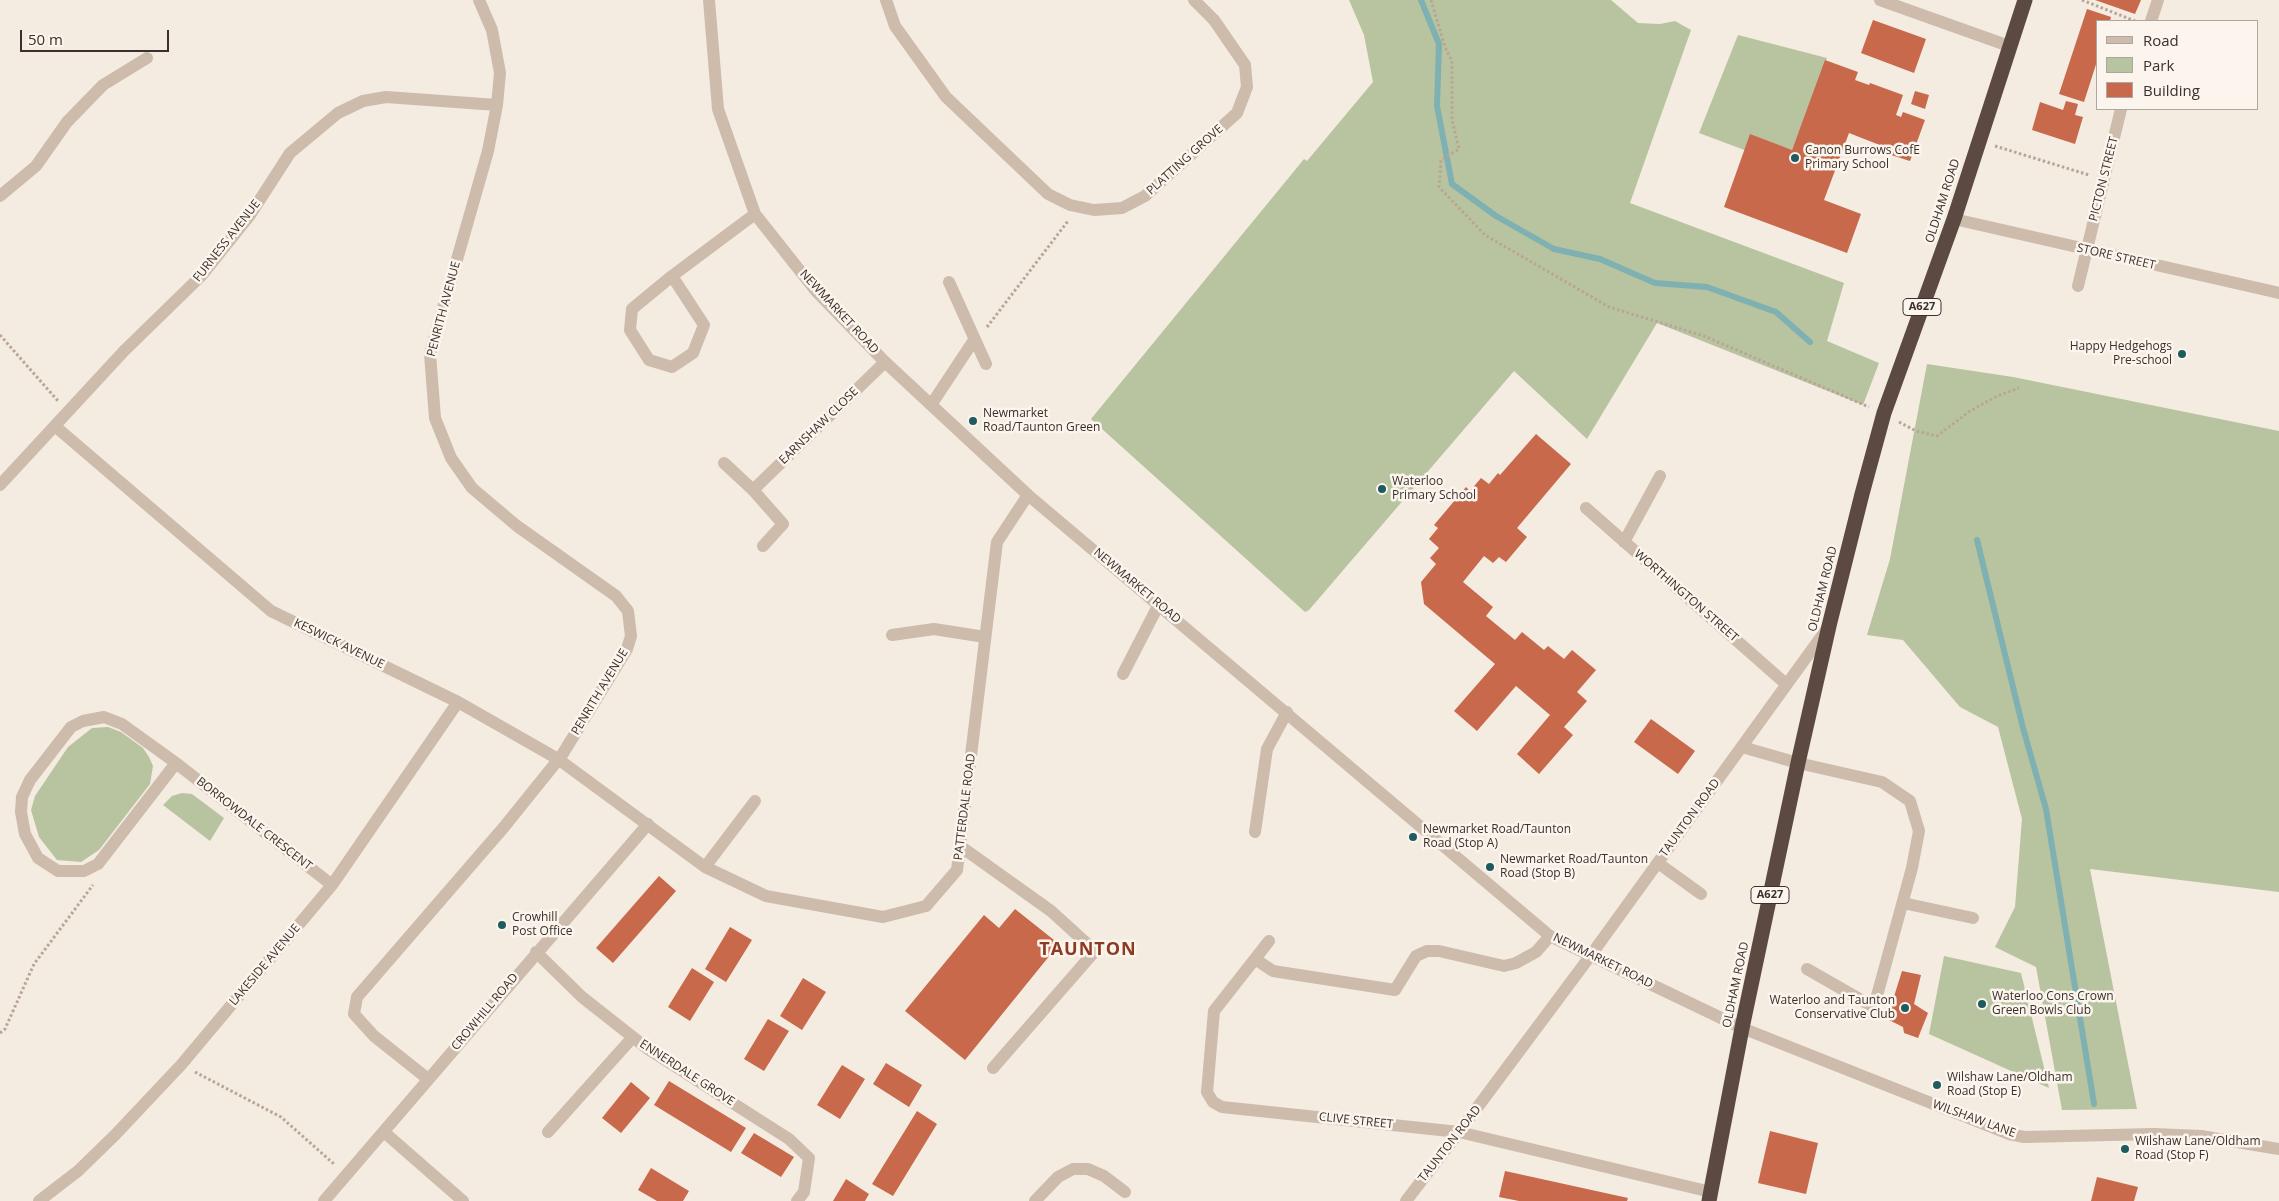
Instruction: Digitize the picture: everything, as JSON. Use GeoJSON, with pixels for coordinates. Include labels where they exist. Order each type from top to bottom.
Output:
{"type":"FeatureCollection","features":[{"type":"Feature","properties":{"kind":"highway","name":"OLDHAM ROAD"},"geometry":{"type":"LineString","coordinates":[[1710,1196],[1742,1028],[1828,626],[1884,414],[1954,219],[2025,0]]}},
{"type":"Feature","properties":{"kind":"street","name":"PENRITH AVENUE"},"geometry":{"type":"LineString","coordinates":[[428,1079],[374,1036],[354,1014],[358,997],[504,827],[558,759],[627,649],[631,636],[628,611],[616,596],[517,526],[472,488],[451,458],[435,418],[430,354],[488,151],[497,105],[500,73],[492,30],[479,0]]}},
{"type":"Feature","properties":{"kind":"street","name":"NEWMARKET ROAD"},"geometry":{"type":"LineString","coordinates":[[709,0],[718,109],[755,214],[816,291],[885,362],[1028,495],[1550,936],[1742,1028]]}},
{"type":"Feature","properties":{"kind":"street","name":"PLATTING GROVE"},"geometry":{"type":"LineString","coordinates":[[886,0],[895,26],[946,96],[1048,194],[1074,206],[1094,210],[1122,208],[1145,196],[1237,113],[1247,88],[1245,65],[1214,20],[1194,0]]}},
{"type":"Feature","properties":{"kind":"street"},"geometry":{"type":"LineString","coordinates":[[1880,0],[2009,46]]}},
{"type":"Feature","properties":{"kind":"street"},"geometry":{"type":"LineString","coordinates":[[2150,20],[2158,0]]}},
{"type":"Feature","properties":{"kind":"street"},"geometry":{"type":"LineString","coordinates":[[0,196],[36,166],[67,122],[103,85],[147,58]]}},
{"type":"Feature","properties":{"kind":"street","name":"FURNESS AVENUE"},"geometry":{"type":"LineString","coordinates":[[0,485],[69,413],[124,351],[202,275],[250,215],[290,153],[338,113],[362,101],[386,97],[497,105]]}},
{"type":"Feature","properties":{"kind":"street","name":"PICTON STREET"},"geometry":{"type":"LineString","coordinates":[[2078,286],[2121,110]]}},
{"type":"Feature","properties":{"kind":"street"},"geometry":{"type":"LineString","coordinates":[[672,276],[704,325],[693,353],[672,367],[648,360],[630,330],[632,309],[672,276],[755,214]]}},
{"type":"Feature","properties":{"kind":"street","name":"STORE STREET"},"geometry":{"type":"LineString","coordinates":[[1954,219],[2279,293]]}},
{"type":"Feature","properties":{"kind":"street"},"geometry":{"type":"LineString","coordinates":[[949,282],[986,364]]}},
{"type":"Feature","properties":{"kind":"street"},"geometry":{"type":"LineString","coordinates":[[931,406],[974,340]]}},
{"type":"Feature","properties":{"kind":"street","name":"EARNSHAW CLOSE"},"geometry":{"type":"LineString","coordinates":[[753,490],[885,362]]}},
{"type":"Feature","properties":{"kind":"street","name":"KESWICK AVENUE"},"geometry":{"type":"LineString","coordinates":[[56,426],[271,611],[458,702],[558,759],[648,824]]}},
{"type":"Feature","properties":{"kind":"street"},"geometry":{"type":"LineString","coordinates":[[724,463],[753,490],[783,524],[763,546]]}},
{"type":"Feature","properties":{"kind":"street"},"geometry":{"type":"LineString","coordinates":[[1624,542],[1660,476]]}},
{"type":"Feature","properties":{"kind":"street","name":"PATTERDALE ROAD"},"geometry":{"type":"LineString","coordinates":[[648,824],[706,867],[766,896],[883,916],[926,906],[957,870],[997,542],[1028,495]]}},
{"type":"Feature","properties":{"kind":"street","name":"WORTHINGTON STREET"},"geometry":{"type":"LineString","coordinates":[[1586,508],[1786,684]]}},
{"type":"Feature","properties":{"kind":"street"},"geometry":{"type":"LineString","coordinates":[[1123,674],[1159,604]]}},
{"type":"Feature","properties":{"kind":"street","name":"TAUNTON ROAD"},"geometry":{"type":"LineString","coordinates":[[1406,1201],[1460,1132],[1591,955],[1828,626]]}},
{"type":"Feature","properties":{"kind":"street"},"geometry":{"type":"LineString","coordinates":[[892,636],[934,629],[985,637]]}},
{"type":"Feature","properties":{"kind":"street","name":"LAKESIDE AVENUE"},"geometry":{"type":"LineString","coordinates":[[39,1201],[90,1159],[181,1065],[332,885],[458,702]]}},
{"type":"Feature","properties":{"kind":"street"},"geometry":{"type":"LineString","coordinates":[[1256,832],[1267,749],[1287,712]]}},
{"type":"Feature","properties":{"kind":"street","name":"BORROWDALE CRESCENT"},"geometry":{"type":"LineString","coordinates":[[92,867],[84,871],[58,871],[38,858],[25,834],[21,812],[22,797],[30,780],[71,727],[83,721],[104,717],[122,724],[176,763],[332,885]]}},
{"type":"Feature","properties":{"kind":"street"},"geometry":{"type":"LineString","coordinates":[[1742,747],[1798,763],[1882,782],[1910,801],[1919,831],[1912,868],[1878,1000],[1873,1005],[1806,969]]}},
{"type":"Feature","properties":{"kind":"street"},"geometry":{"type":"LineString","coordinates":[[92,867],[98,864],[176,763]]}},
{"type":"Feature","properties":{"kind":"street"},"geometry":{"type":"LineString","coordinates":[[706,867],[755,801]]}},
{"type":"Feature","properties":{"kind":"street","name":"CROWHILL ROAD"},"geometry":{"type":"LineString","coordinates":[[324,1201],[536,952],[648,824]]}},
{"type":"Feature","properties":{"kind":"street"},"geometry":{"type":"LineString","coordinates":[[960,846],[1051,912],[1095,951],[993,1068]]}},
{"type":"Feature","properties":{"kind":"street"},"geometry":{"type":"LineString","coordinates":[[1658,863],[1701,894]]}},
{"type":"Feature","properties":{"kind":"street"},"geometry":{"type":"LineString","coordinates":[[1902,903],[1974,918]]}},
{"type":"Feature","properties":{"kind":"street"},"geometry":{"type":"LineString","coordinates":[[1255,959],[1273,971],[1395,990],[1416,956],[1427,951],[1439,951],[1504,966],[1516,964],[1536,952],[1550,936]]}},
{"type":"Feature","properties":{"kind":"street","name":"CLIVE STREET"},"geometry":{"type":"LineString","coordinates":[[1269,941],[1214,1011],[1208,1092],[1213,1102],[1222,1107],[1460,1132],[1676,1183],[1710,1196]]}},
{"type":"Feature","properties":{"kind":"street","name":"ENNERDALE GROVE"},"geometry":{"type":"LineString","coordinates":[[536,952],[582,998],[633,1038],[789,1139],[809,1158],[804,1192],[797,1201]]}},
{"type":"Feature","properties":{"kind":"street","name":"WILSHAW LANE"},"geometry":{"type":"LineString","coordinates":[[1742,1028],[2016,1136],[2154,1134],[2201,1136],[2279,1149]]}},
{"type":"Feature","properties":{"kind":"street"},"geometry":{"type":"LineString","coordinates":[[548,1132],[633,1038]]}},
{"type":"Feature","properties":{"kind":"street"},"geometry":{"type":"LineString","coordinates":[[384,1132],[463,1201]]}},
{"type":"Feature","properties":{"kind":"street"},"geometry":{"type":"LineString","coordinates":[[1035,1201],[1058,1177],[1074,1169],[1088,1169],[1104,1176],[1126,1192]]}},
{"type":"Feature","properties":{"kind":"path"},"geometry":{"type":"LineString","coordinates":[[1431,0],[1445,47],[1452,61],[1452,120],[1459,149],[1441,160],[1439,188],[1484,235],[1608,306],[1704,336],[1884,414],[1916,431],[1938,436],[1970,411],[1997,396],[2019,388]]}},
{"type":"Feature","properties":{"kind":"path"},"geometry":{"type":"LineString","coordinates":[[2082,0],[2133,20]]}},
{"type":"Feature","properties":{"kind":"path"},"geometry":{"type":"LineString","coordinates":[[1979,141],[2104,179]]}},
{"type":"Feature","properties":{"kind":"path"},"geometry":{"type":"LineString","coordinates":[[974,340],[982,333],[1069,220],[1074,206]]}},
{"type":"Feature","properties":{"kind":"path"},"geometry":{"type":"LineString","coordinates":[[0,336],[69,413]]}},
{"type":"Feature","properties":{"kind":"path"},"geometry":{"type":"LineString","coordinates":[[0,1033],[4,1029],[34,964],[93,887],[92,867]]}},
{"type":"Feature","properties":{"kind":"path"},"geometry":{"type":"LineString","coordinates":[[181,1065],[281,1116],[346,1175]]}},
{"type":"Feature","properties":{"kind":"green space"},"geometry":{"type":"Polygon","coordinates":[[[1349,0],[1611,0],[1638,23],[1660,24],[1675,21],[1691,30],[1630,203],[1844,283],[1827,341],[1879,363],[1863,405],[1657,323],[1587,439],[1514,371],[1309,610],[1305,612],[1091,419],[1304,159],[1307,161],[1373,82],[1364,35],[1349,0]]]}},
{"type":"Feature","properties":{"kind":"green space"},"geometry":{"type":"Polygon","coordinates":[[[1738,35],[1827,58],[1792,150],[1750,137],[1747,151],[1699,133],[1738,35]]]}},
{"type":"Feature","properties":{"kind":"green space"},"geometry":{"type":"Polygon","coordinates":[[[1927,364],[2013,377],[2279,431],[2279,892],[2090,869],[2137,1109],[2062,1110],[2036,967],[1995,947],[2015,907],[2022,819],[1998,727],[1960,707],[1903,640],[1867,635],[1890,559],[1927,364]]]}},
{"type":"Feature","properties":{"kind":"green space"},"geometry":{"type":"Polygon","coordinates":[[[108,727],[121,732],[143,748],[153,766],[150,784],[99,850],[81,862],[57,860],[39,837],[31,810],[35,796],[68,747],[92,728],[108,727]]]}},
{"type":"Feature","properties":{"kind":"green space"},"geometry":{"type":"Polygon","coordinates":[[[182,793],[192,794],[224,818],[210,841],[163,805],[172,796],[182,793]]]}},
{"type":"Feature","properties":{"kind":"green space","name":"Waterloo Cons Crown Green Bowls Club"},"geometry":{"type":"Polygon","coordinates":[[[1944,956],[2021,973],[2049,1088],[1929,1034],[1944,956]]]}},
{"type":"Feature","properties":{"kind":"building"},"geometry":{"type":"Polygon","coordinates":[[[2095,0],[2141,0],[2135,14],[2095,0]]]}},
{"type":"Feature","properties":{"kind":"building"},"geometry":{"type":"Polygon","coordinates":[[[2087,9],[2111,17],[2110,20],[2096,20],[2096,64],[2084,102],[2059,94],[2087,9]]]}},
{"type":"Feature","properties":{"kind":"building"},"geometry":{"type":"Polygon","coordinates":[[[1873,20],[1926,39],[1914,73],[1861,53],[1873,20]]]}},
{"type":"Feature","properties":{"kind":"building"},"geometry":{"type":"Polygon","coordinates":[[[1825,60],[1858,72],[1855,80],[1869,85],[1870,83],[1903,95],[1896,115],[1901,117],[1903,112],[1925,120],[1910,161],[1888,154],[1890,149],[1849,133],[1824,200],[1861,214],[1847,253],[1724,207],[1750,134],[1792,150],[1825,60]]]}},
{"type":"Feature","properties":{"kind":"building"},"geometry":{"type":"Polygon","coordinates":[[[1915,91],[1929,95],[1925,109],[1911,104],[1915,91]]]}},
{"type":"Feature","properties":{"kind":"building"},"geometry":{"type":"Polygon","coordinates":[[[2066,101],[2078,104],[2075,115],[2083,117],[2075,144],[2032,130],[2040,102],[2063,110],[2066,101]]]}},
{"type":"Feature","properties":{"kind":"building"},"geometry":{"type":"Polygon","coordinates":[[[1536,434],[1571,464],[1517,528],[1527,537],[1506,562],[1499,557],[1493,563],[1484,556],[1463,582],[1493,607],[1486,616],[1515,640],[1522,632],[1544,650],[1548,646],[1564,659],[1572,650],[1596,670],[1577,692],[1587,701],[1564,727],[1573,735],[1539,774],[1517,754],[1550,715],[1516,686],[1477,731],[1454,711],[1495,664],[1424,604],[1421,582],[1436,564],[1430,558],[1439,548],[1429,539],[1438,528],[1434,525],[1466,487],[1470,491],[1481,478],[1489,484],[1498,473],[1500,475],[1536,434]]]}},
{"type":"Feature","properties":{"kind":"building"},"geometry":{"type":"Polygon","coordinates":[[[1651,719],[1695,751],[1678,774],[1634,742],[1651,719]]]}},
{"type":"Feature","properties":{"kind":"building"},"geometry":{"type":"Polygon","coordinates":[[[659,876],[676,891],[613,963],[596,948],[659,876]]]}},
{"type":"Feature","properties":{"kind":"building"},"geometry":{"type":"Polygon","coordinates":[[[1015,909],[1059,944],[965,1060],[905,1011],[984,915],[999,928],[1015,909]]]}},
{"type":"Feature","properties":{"kind":"building"},"geometry":{"type":"Polygon","coordinates":[[[730,927],[752,940],[726,982],[705,969],[730,927]]]}},
{"type":"Feature","properties":{"kind":"building"},"geometry":{"type":"Polygon","coordinates":[[[692,968],[714,982],[690,1021],[668,1007],[692,968]]]}},
{"type":"Feature","properties":{"kind":"building","name":"Waterloo and Taunton Conservative Club"},"geometry":{"type":"Polygon","coordinates":[[[1902,971],[1921,975],[1914,1004],[1928,1013],[1918,1038],[1904,1033],[1903,1027],[1887,1019],[1902,971]]]}},
{"type":"Feature","properties":{"kind":"building"},"geometry":{"type":"Polygon","coordinates":[[[803,978],[826,992],[802,1030],[780,1016],[803,978]]]}},
{"type":"Feature","properties":{"kind":"building"},"geometry":{"type":"Polygon","coordinates":[[[768,1019],[789,1031],[764,1071],[744,1059],[768,1019]]]}},
{"type":"Feature","properties":{"kind":"building"},"geometry":{"type":"Polygon","coordinates":[[[886,1063],[922,1085],[909,1107],[873,1084],[886,1063]]]}},
{"type":"Feature","properties":{"kind":"building"},"geometry":{"type":"Polygon","coordinates":[[[842,1065],[865,1079],[840,1119],[817,1105],[842,1065]]]}},
{"type":"Feature","properties":{"kind":"building"},"geometry":{"type":"Polygon","coordinates":[[[669,1081],[746,1128],[731,1152],[654,1105],[669,1081]]]}},
{"type":"Feature","properties":{"kind":"building"},"geometry":{"type":"Polygon","coordinates":[[[631,1082],[650,1098],[621,1133],[602,1118],[631,1082]]]}},
{"type":"Feature","properties":{"kind":"building"},"geometry":{"type":"Polygon","coordinates":[[[917,1111],[937,1124],[893,1196],[872,1184],[917,1111]]]}},
{"type":"Feature","properties":{"kind":"building"},"geometry":{"type":"Polygon","coordinates":[[[1770,1131],[1818,1143],[1806,1194],[1758,1183],[1770,1131]]]}},
{"type":"Feature","properties":{"kind":"building"},"geometry":{"type":"Polygon","coordinates":[[[754,1133],[794,1157],[781,1177],[741,1153],[754,1133]]]}},
{"type":"Feature","properties":{"kind":"building"},"geometry":{"type":"Polygon","coordinates":[[[651,1168],[689,1191],[683,1201],[657,1201],[638,1190],[651,1168]]]}},
{"type":"Feature","properties":{"kind":"building"},"geometry":{"type":"Polygon","coordinates":[[[1505,1171],[1628,1198],[1627,1201],[1519,1201],[1499,1197],[1505,1171]]]}},
{"type":"Feature","properties":{"kind":"building"},"geometry":{"type":"Polygon","coordinates":[[[2097,1177],[2138,1187],[2134,1201],[2091,1201],[2097,1177]]]}},
{"type":"Feature","properties":{"kind":"building"},"geometry":{"type":"Polygon","coordinates":[[[846,1179],[869,1194],[865,1201],[833,1201],[846,1179]]]}},
{"type":"Feature","properties":{"kind":"waterway"},"geometry":{"type":"LineString","coordinates":[[1421,0],[1439,44],[1437,106],[1452,184],[1496,216],[1554,249],[1600,259],[1655,283],[1707,287],[1776,312],[1810,342]]}},
{"type":"Feature","properties":{"kind":"waterway"},"geometry":{"type":"LineString","coordinates":[[1977,540],[2023,728],[2046,809],[2094,1104]]}},
{"type":"Feature","properties":{"kind":"place","name":"Canon Burrows CofE Primary School"},"geometry":{"type":"Point","coordinates":[1795,158]}},
{"type":"Feature","properties":{"kind":"place","name":"Happy Hedgehogs Pre-school"},"geometry":{"type":"Point","coordinates":[2182,354]}},
{"type":"Feature","properties":{"kind":"place","name":"Newmarket Road/Taunton Green"},"geometry":{"type":"Point","coordinates":[973,421]}},
{"type":"Feature","properties":{"kind":"place","name":"Waterloo Primary School"},"geometry":{"type":"Point","coordinates":[1382,489]}},
{"type":"Feature","properties":{"kind":"place","name":"Newmarket Road/Taunton Road (Stop A)"},"geometry":{"type":"Point","coordinates":[1413,837]}},
{"type":"Feature","properties":{"kind":"place","name":"Newmarket Road/Taunton Road (Stop B)"},"geometry":{"type":"Point","coordinates":[1490,867]}},
{"type":"Feature","properties":{"kind":"place","name":"Crowhill Post Office"},"geometry":{"type":"Point","coordinates":[502,925]}},
{"type":"Feature","properties":{"kind":"place","name":"Waterloo Cons Crown Green Bowls Club"},"geometry":{"type":"Point","coordinates":[1982,1004]}},
{"type":"Feature","properties":{"kind":"place","name":"Waterloo and Taunton Conservative Club"},"geometry":{"type":"Point","coordinates":[1905,1008]}},
{"type":"Feature","properties":{"kind":"place","name":"Wilshaw Lane/Oldham Road (Stop E)"},"geometry":{"type":"Point","coordinates":[1937,1085]}},
{"type":"Feature","properties":{"kind":"place","name":"Wilshaw Lane/Oldham Road (Stop F)"},"geometry":{"type":"Point","coordinates":[2125,1149]}},
{"type":"Feature","properties":{"kind":"district","name":"TAUNTON"},"geometry":{"type":"Point","coordinates":[1088,950]}}]}
